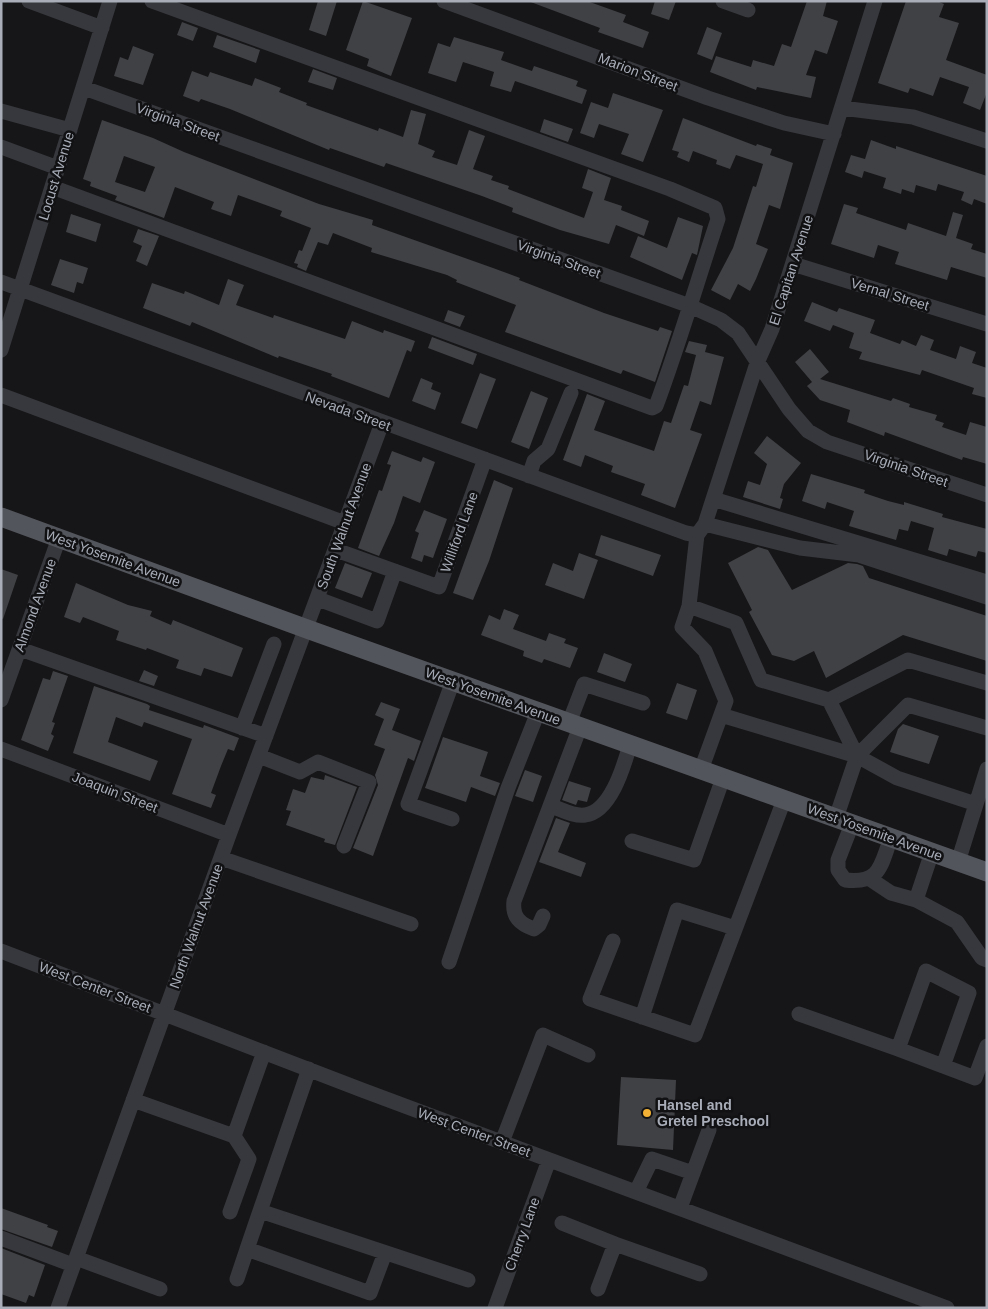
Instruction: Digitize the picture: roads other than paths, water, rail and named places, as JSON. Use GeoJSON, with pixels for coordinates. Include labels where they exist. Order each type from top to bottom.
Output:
{"type":"FeatureCollection","features":[{"type":"Feature","properties":{"kind":"main road","name":"West Yosemite Avenue"},"geometry":{"type":"LineString","coordinates":[[1,517],[453,682],[987,872]]}},
{"type":"Feature","properties":{"kind":"street"},"geometry":{"type":"LineString","coordinates":[[29,1],[102,28]]}},
{"type":"Feature","properties":{"kind":"street","name":"Locust Avenue"},"geometry":{"type":"LineString","coordinates":[[1,350],[110,1]]}},
{"type":"Feature","properties":{"kind":"street"},"geometry":{"type":"LineString","coordinates":[[52,187],[652,408],[656,406],[684,329],[718,220],[718,213],[715,208],[670,189],[152,1]]}},
{"type":"Feature","properties":{"kind":"street","name":"Marion Street"},"geometry":{"type":"LineString","coordinates":[[444,1],[708,98],[784,123],[834,134]]}},
{"type":"Feature","properties":{"kind":"street"},"geometry":{"type":"LineString","coordinates":[[724,1],[748,10]]}},
{"type":"Feature","properties":{"kind":"street","name":"El Capitan Avenue"},"geometry":{"type":"LineString","coordinates":[[721,715],[726,700],[705,652],[682,627],[689,606],[701,529],[713,499],[757,363],[772,329],[874,1]]}},
{"type":"Feature","properties":{"kind":"street","name":"Virginia Street"},"geometry":{"type":"LineString","coordinates":[[84,88],[690,306],[722,320],[738,333],[789,409],[808,431],[828,442],[987,495]]}},
{"type":"Feature","properties":{"kind":"street"},"geometry":{"type":"LineString","coordinates":[[842,108],[913,117],[987,141]]}},
{"type":"Feature","properties":{"kind":"street"},"geometry":{"type":"LineString","coordinates":[[1,111],[70,130]]}},
{"type":"Feature","properties":{"kind":"street"},"geometry":{"type":"LineString","coordinates":[[1,146],[58,168]]}},
{"type":"Feature","properties":{"kind":"street","name":"Vernal Street"},"geometry":{"type":"LineString","coordinates":[[793,264],[987,324]]}},
{"type":"Feature","properties":{"kind":"street","name":"Nevada Street"},"geometry":{"type":"LineString","coordinates":[[1,282],[686,533],[701,529],[800,548],[859,555],[987,597]]}},
{"type":"Feature","properties":{"kind":"street"},"geometry":{"type":"LineString","coordinates":[[529,476],[534,462],[548,449],[571,393]]}},
{"type":"Feature","properties":{"kind":"street"},"geometry":{"type":"LineString","coordinates":[[1,395],[345,523]]}},
{"type":"Feature","properties":{"kind":"street","name":"South Walnut Avenue"},"geometry":{"type":"LineString","coordinates":[[307,629],[382,423]]}},
{"type":"Feature","properties":{"kind":"street","name":"Williford Lane"},"geometry":{"type":"LineString","coordinates":[[336,550],[439,587],[485,459]]}},
{"type":"Feature","properties":{"kind":"street"},"geometry":{"type":"LineString","coordinates":[[713,499],[987,582]]}},
{"type":"Feature","properties":{"kind":"street","name":"Almond Avenue"},"geometry":{"type":"LineString","coordinates":[[1,700],[59,538]]}},
{"type":"Feature","properties":{"kind":"street"},"geometry":{"type":"LineString","coordinates":[[318,599],[377,621],[395,571]]}},
{"type":"Feature","properties":{"kind":"street"},"geometry":{"type":"LineString","coordinates":[[689,606],[736,622],[761,680],[829,700],[908,660],[987,683]]}},
{"type":"Feature","properties":{"kind":"street","name":"North Walnut Avenue"},"geometry":{"type":"LineString","coordinates":[[58,1308],[229,835],[307,629]]}},
{"type":"Feature","properties":{"kind":"street"},"geometry":{"type":"LineString","coordinates":[[242,728],[274,644]]}},
{"type":"Feature","properties":{"kind":"street"},"geometry":{"type":"LineString","coordinates":[[20,649],[266,736]]}},
{"type":"Feature","properties":{"kind":"street"},"geometry":{"type":"LineString","coordinates":[[452,819],[408,804],[453,682]]}},
{"type":"Feature","properties":{"kind":"street"},"geometry":{"type":"LineString","coordinates":[[543,916],[539,925],[534,929],[518,921],[513,907],[566,760],[584,684],[643,703]]}},
{"type":"Feature","properties":{"kind":"street"},"geometry":{"type":"LineString","coordinates":[[829,700],[857,756]]}},
{"type":"Feature","properties":{"kind":"street"},"geometry":{"type":"LineString","coordinates":[[891,838],[878,871],[870,879],[858,881],[845,880],[838,870],[838,860],[857,756],[908,705],[987,728]]}},
{"type":"Feature","properties":{"kind":"street"},"geometry":{"type":"LineString","coordinates":[[450,962],[508,788],[538,712]]}},
{"type":"Feature","properties":{"kind":"street"},"geometry":{"type":"LineString","coordinates":[[701,770],[721,715],[857,756],[897,778],[976,804]]}},
{"type":"Feature","properties":{"kind":"street"},"geometry":{"type":"LineString","coordinates":[[551,806],[586,816],[596,810],[610,795],[623,769],[630,745]]}},
{"type":"Feature","properties":{"kind":"street","name":"Joaquin Street"},"geometry":{"type":"LineString","coordinates":[[1,748],[229,835]]}},
{"type":"Feature","properties":{"kind":"street"},"geometry":{"type":"LineString","coordinates":[[259,756],[300,772],[318,762],[369,782],[344,846]]}},
{"type":"Feature","properties":{"kind":"street"},"geometry":{"type":"LineString","coordinates":[[958,862],[987,769]]}},
{"type":"Feature","properties":{"kind":"street"},"geometry":{"type":"LineString","coordinates":[[632,841],[694,860],[723,778]]}},
{"type":"Feature","properties":{"kind":"street"},"geometry":{"type":"LineString","coordinates":[[613,941],[590,999],[695,1035],[784,800]]}},
{"type":"Feature","properties":{"kind":"street"},"geometry":{"type":"LineString","coordinates":[[916,900],[932,852]]}},
{"type":"Feature","properties":{"kind":"street"},"geometry":{"type":"LineString","coordinates":[[221,858],[410,924]]}},
{"type":"Feature","properties":{"kind":"street"},"geometry":{"type":"LineString","coordinates":[[870,879],[891,893],[916,900],[957,922],[982,958],[987,960]]}},
{"type":"Feature","properties":{"kind":"street"},"geometry":{"type":"LineString","coordinates":[[642,1017],[677,910],[735,928]]}},
{"type":"Feature","properties":{"kind":"street","name":"West Center Street"},"geometry":{"type":"LineString","coordinates":[[1,951],[549,1160],[947,1308]]}},
{"type":"Feature","properties":{"kind":"street"},"geometry":{"type":"LineString","coordinates":[[898,1050],[926,971],[969,993],[943,1066]]}},
{"type":"Feature","properties":{"kind":"street"},"geometry":{"type":"LineString","coordinates":[[799,1014],[975,1078],[987,1046]]}},
{"type":"Feature","properties":{"kind":"street"},"geometry":{"type":"LineString","coordinates":[[502,1142],[543,1035],[588,1055]]}},
{"type":"Feature","properties":{"kind":"street"},"geometry":{"type":"LineString","coordinates":[[234,1136],[264,1052]]}},
{"type":"Feature","properties":{"kind":"street"},"geometry":{"type":"LineString","coordinates":[[237,1279],[309,1069]]}},
{"type":"Feature","properties":{"kind":"street"},"geometry":{"type":"LineString","coordinates":[[133,1100],[234,1136],[249,1159],[230,1212]]}},
{"type":"Feature","properties":{"kind":"street"},"geometry":{"type":"LineString","coordinates":[[680,1208],[709,1130]]}},
{"type":"Feature","properties":{"kind":"street"},"geometry":{"type":"LineString","coordinates":[[636,1192],[652,1159],[693,1173]]}},
{"type":"Feature","properties":{"kind":"street","name":"Cherry Lane"},"geometry":{"type":"LineString","coordinates":[[495,1308],[549,1160]]}},
{"type":"Feature","properties":{"kind":"street"},"geometry":{"type":"LineString","coordinates":[[260,1211],[468,1280]]}},
{"type":"Feature","properties":{"kind":"street"},"geometry":{"type":"LineString","coordinates":[[562,1223],[700,1274]]}},
{"type":"Feature","properties":{"kind":"street"},"geometry":{"type":"LineString","coordinates":[[1,1238],[160,1289]]}},
{"type":"Feature","properties":{"kind":"street"},"geometry":{"type":"LineString","coordinates":[[598,1288],[615,1244]]}},
{"type":"Feature","properties":{"kind":"street"},"geometry":{"type":"LineString","coordinates":[[247,1249],[370,1293],[385,1253]]}},
{"type":"Feature","properties":{"kind":"place","name":"Hansel and Gretel Preschool"},"geometry":{"type":"Point","coordinates":[647,1113]}}]}
